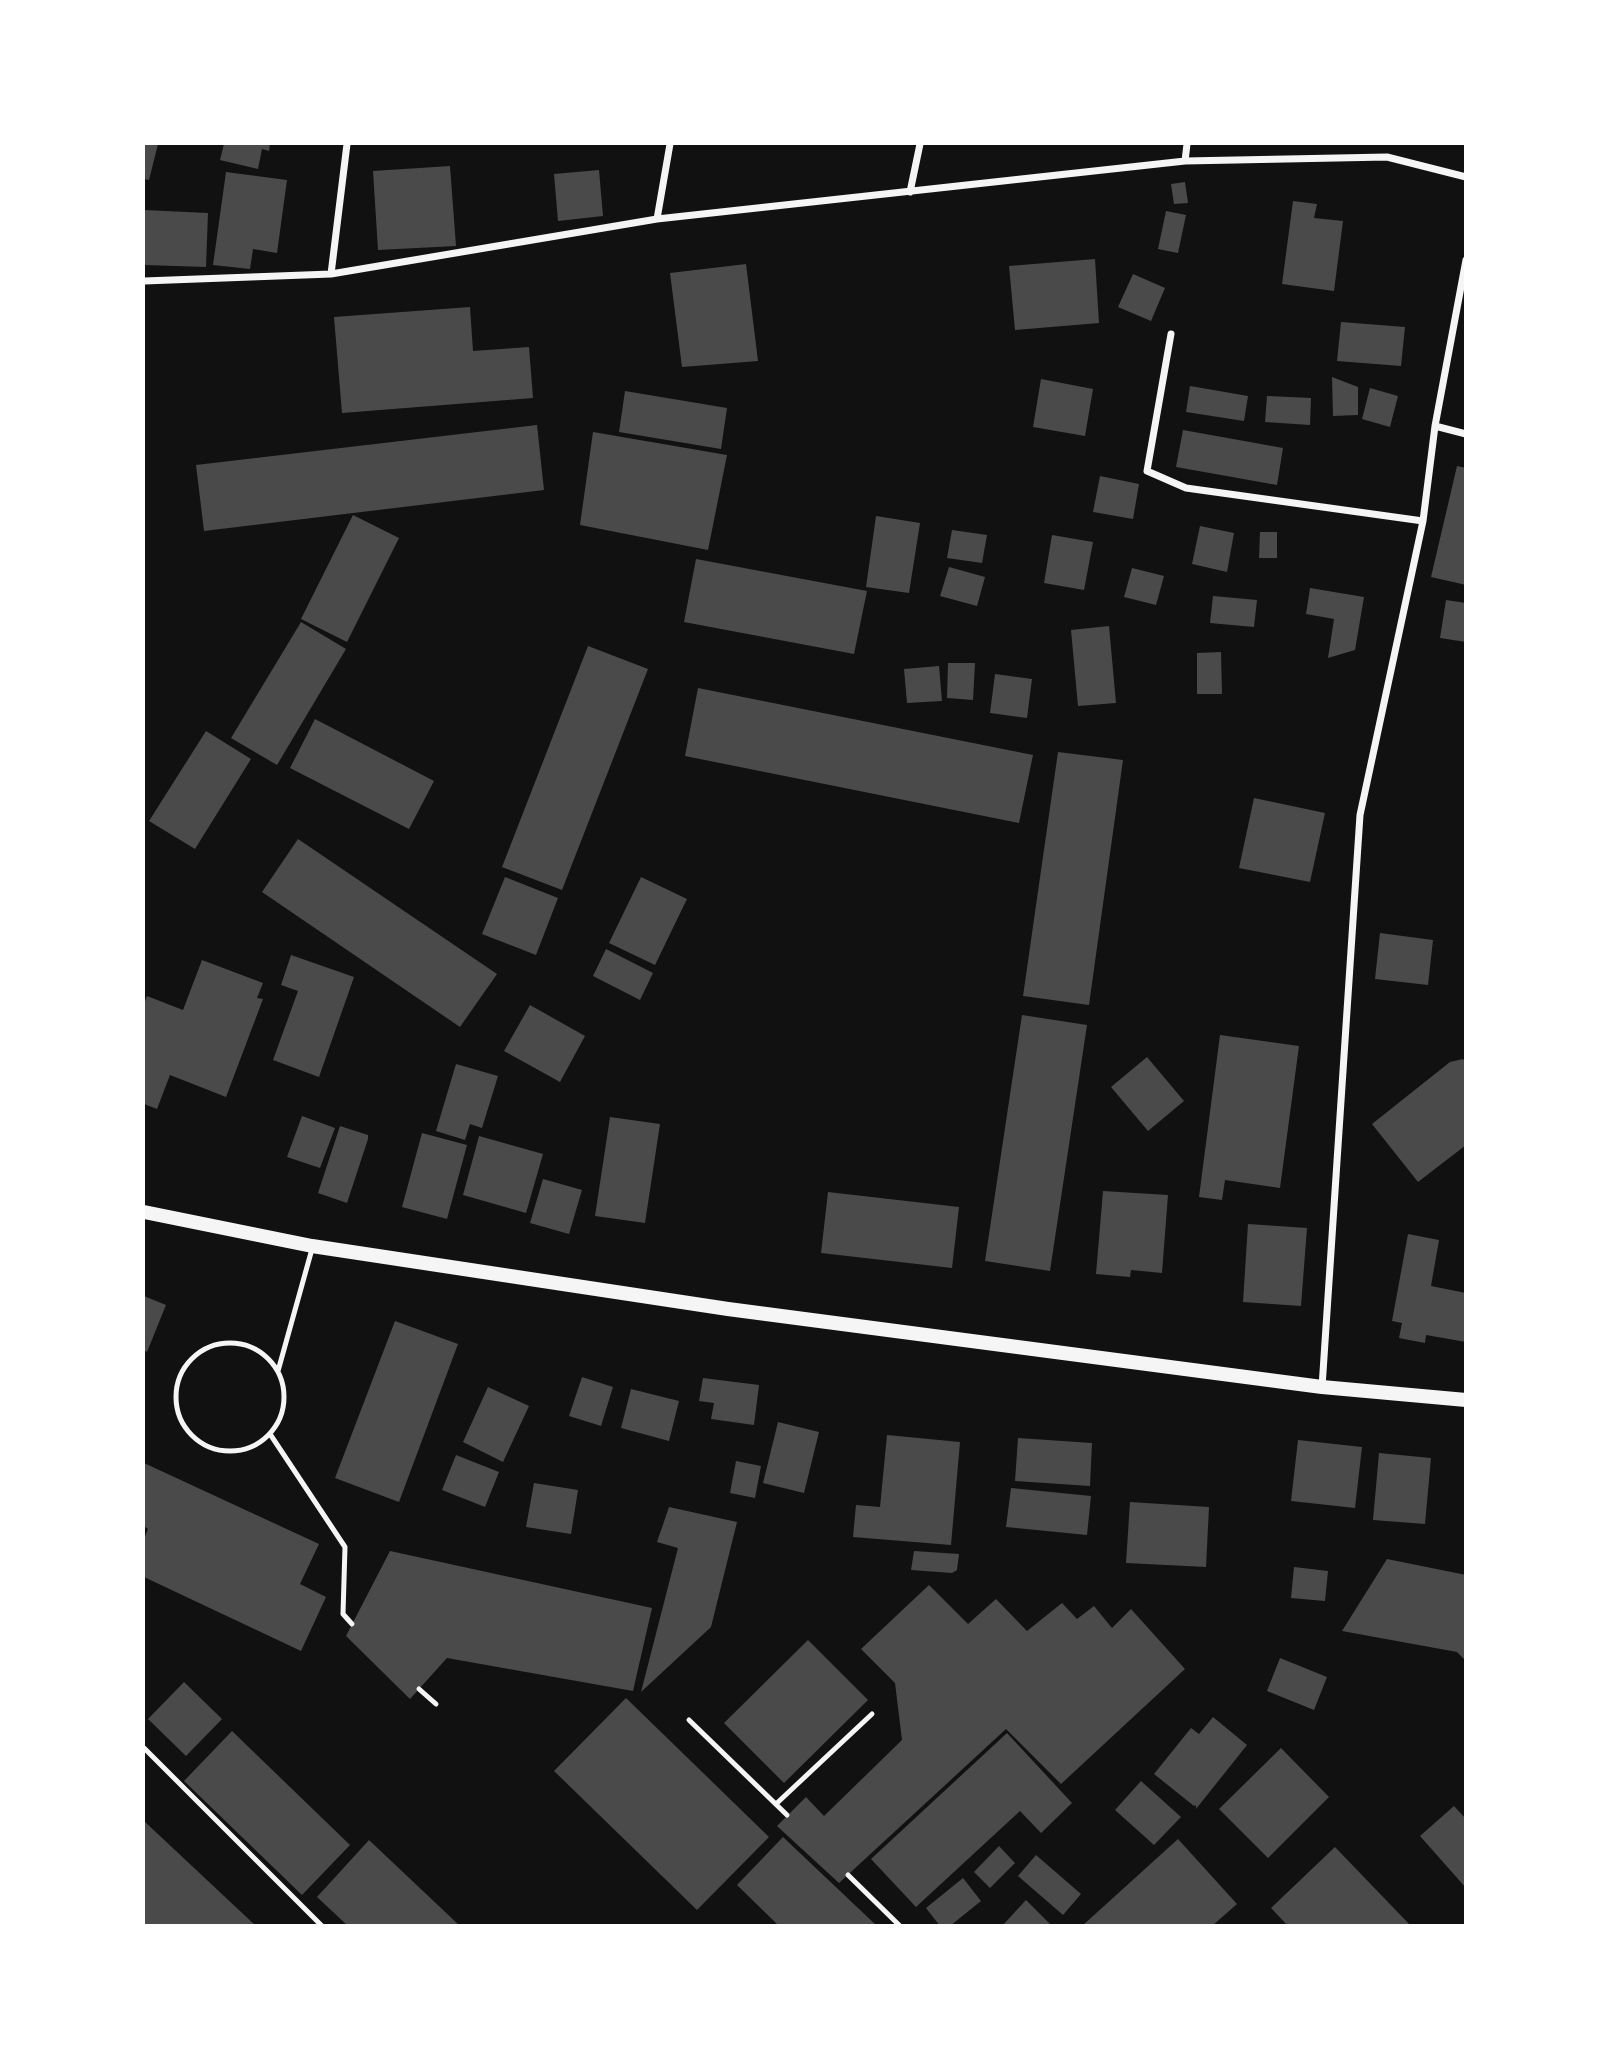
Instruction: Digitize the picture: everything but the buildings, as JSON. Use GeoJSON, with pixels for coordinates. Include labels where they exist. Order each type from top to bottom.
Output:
{"type":"FeatureCollection","features":[{"type":"Feature","properties":{"kind":"main road"},"geometry":{"type":"LineString","coordinates":[[144,1212],[312,1245],[728,1309],[1322,1387],[1465,1400]]}},
{"type":"Feature","properties":{"kind":"street"},"geometry":{"type":"LineString","coordinates":[[331,274],[347,144]]}},
{"type":"Feature","properties":{"kind":"street"},"geometry":{"type":"LineString","coordinates":[[656,219],[670,144]]}},
{"type":"Feature","properties":{"kind":"street"},"geometry":{"type":"LineString","coordinates":[[910,192],[920,144]]}},
{"type":"Feature","properties":{"kind":"street"},"geometry":{"type":"LineString","coordinates":[[1185,161],[1187,144]]}},
{"type":"Feature","properties":{"kind":"street"},"geometry":{"type":"LineString","coordinates":[[144,281],[331,274],[656,219],[1185,161],[1387,157],[1465,177]]}},
{"type":"Feature","properties":{"kind":"street"},"geometry":{"type":"LineString","coordinates":[[1322,1387],[1360,815],[1423,521],[1435,426],[1465,260]]}},
{"type":"Feature","properties":{"kind":"street"},"geometry":{"type":"LineString","coordinates":[[1171,334],[1147,471],[1186,488],[1423,521]]}},
{"type":"Feature","properties":{"kind":"street"},"geometry":{"type":"LineString","coordinates":[[1435,426],[1465,434]]}},
{"type":"Feature","properties":{"kind":"lane"},"geometry":{"type":"LineString","coordinates":[[278,1371],[312,1245]]}},
{"type":"Feature","properties":{"kind":"lane"},"geometry":{"type":"LineString","coordinates":[[236,1343],[253,1348],[267,1357],[278,1371],[284,1387],[280,1420],[270,1434],[256,1445],[222,1451],[206,1446],[192,1436],[182,1422],[176,1406],[176,1390],[181,1373],[190,1360],[204,1349],[219,1344],[236,1343]]}},
{"type":"Feature","properties":{"kind":"lane"},"geometry":{"type":"LineString","coordinates":[[270,1434],[345,1547],[343,1614],[352,1624]]}},
{"type":"Feature","properties":{"kind":"lane"},"geometry":{"type":"LineString","coordinates":[[419,1689],[436,1704]]}},
{"type":"Feature","properties":{"kind":"lane"},"geometry":{"type":"LineString","coordinates":[[776,1804],[872,1714]]}},
{"type":"Feature","properties":{"kind":"lane"},"geometry":{"type":"LineString","coordinates":[[689,1720],[787,1815]]}},
{"type":"Feature","properties":{"kind":"lane"},"geometry":{"type":"LineString","coordinates":[[144,1748],[322,1926]]}},
{"type":"Feature","properties":{"kind":"lane"},"geometry":{"type":"LineString","coordinates":[[848,1874],[900,1926]]}}]}
